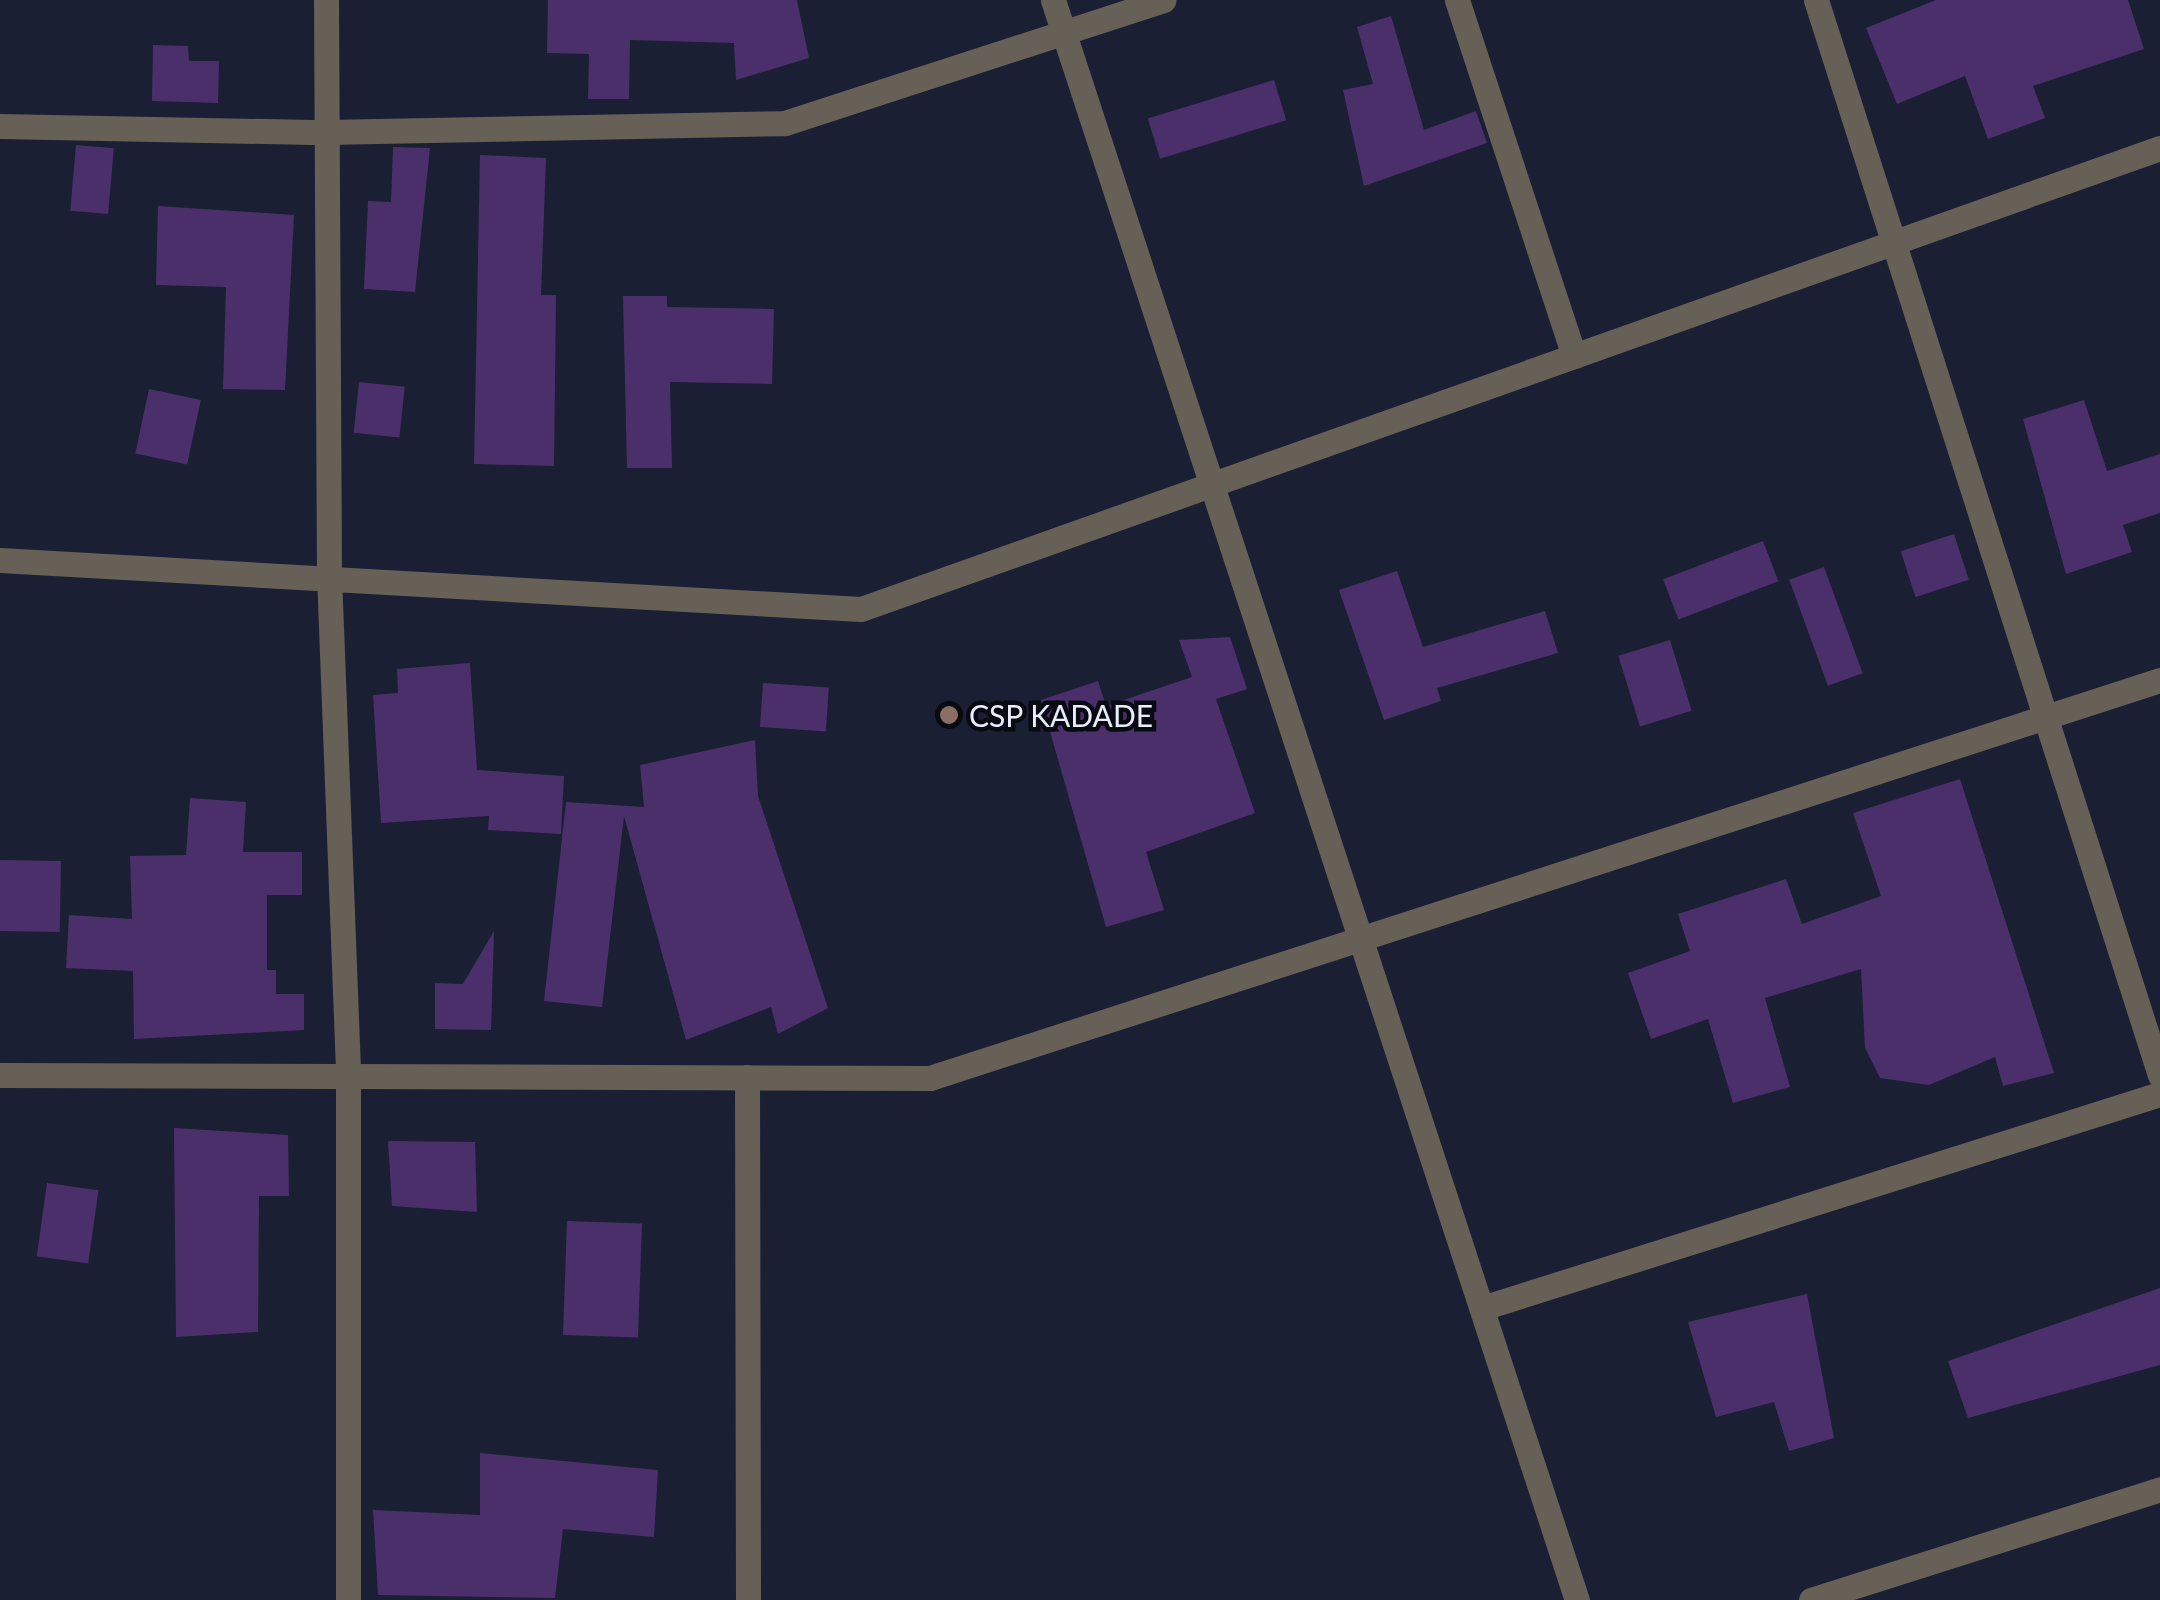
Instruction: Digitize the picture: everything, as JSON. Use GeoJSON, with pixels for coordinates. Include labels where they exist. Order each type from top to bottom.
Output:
{"type":"FeatureCollection","features":[{"type":"Feature","properties":{"kind":"street"},"geometry":{"type":"LineString","coordinates":[[326,0],[329,575],[348,1073],[348,1600]]}},
{"type":"Feature","properties":{"kind":"street"},"geometry":{"type":"LineString","coordinates":[[1053,0],[1577,1600]]}},
{"type":"Feature","properties":{"kind":"street"},"geometry":{"type":"LineString","coordinates":[[0,126],[325,132],[785,123],[1164,0]]}},
{"type":"Feature","properties":{"kind":"street"},"geometry":{"type":"LineString","coordinates":[[1457,0],[1574,356]]}},
{"type":"Feature","properties":{"kind":"street"},"geometry":{"type":"LineString","coordinates":[[1816,0],[2160,1076]]}},
{"type":"Feature","properties":{"kind":"street"},"geometry":{"type":"LineString","coordinates":[[0,560],[329,575],[861,609],[2160,148]]}},
{"type":"Feature","properties":{"kind":"street"},"geometry":{"type":"LineString","coordinates":[[0,1075],[348,1073],[930,1078],[2160,680]]}},
{"type":"Feature","properties":{"kind":"street"},"geometry":{"type":"LineString","coordinates":[[747,1076],[748,1600]]}},
{"type":"Feature","properties":{"kind":"street"},"geometry":{"type":"LineString","coordinates":[[1482,1308],[2160,1094]]}},
{"type":"Feature","properties":{"kind":"street"},"geometry":{"type":"LineString","coordinates":[[1811,1600],[2160,1489]]}},
{"type":"Feature","properties":{"kind":"building"},"geometry":{"type":"Polygon","coordinates":[[[548,0],[797,0],[809,58],[736,80],[734,43],[630,40],[629,99],[588,99],[589,54],[547,53],[548,0]]]}},
{"type":"Feature","properties":{"kind":"building"},"geometry":{"type":"Polygon","coordinates":[[[1936,0],[2128,0],[2144,49],[2033,86],[2045,118],[1988,139],[1965,76],[1897,104],[1866,28],[1936,0]]]}},
{"type":"Feature","properties":{"kind":"building"},"geometry":{"type":"Polygon","coordinates":[[[1391,16],[1424,130],[1476,111],[1487,143],[1364,186],[1343,90],[1373,84],[1357,27],[1391,16]]]}},
{"type":"Feature","properties":{"kind":"building"},"geometry":{"type":"Polygon","coordinates":[[[153,45],[188,46],[189,61],[219,61],[218,103],[152,101],[153,45]]]}},
{"type":"Feature","properties":{"kind":"building"},"geometry":{"type":"Polygon","coordinates":[[[1274,80],[1286,120],[1160,159],[1148,119],[1274,80]]]}},
{"type":"Feature","properties":{"kind":"building"},"geometry":{"type":"Polygon","coordinates":[[[76,145],[114,148],[108,214],[70,211],[76,145]]]}},
{"type":"Feature","properties":{"kind":"building"},"geometry":{"type":"Polygon","coordinates":[[[393,147],[430,148],[415,292],[364,289],[368,201],[391,202],[393,147]]]}},
{"type":"Feature","properties":{"kind":"building"},"geometry":{"type":"Polygon","coordinates":[[[480,155],[546,158],[541,295],[556,295],[554,466],[474,464],[480,155]]]}},
{"type":"Feature","properties":{"kind":"building"},"geometry":{"type":"Polygon","coordinates":[[[158,206],[294,215],[285,390],[223,389],[226,287],[156,285],[158,206]]]}},
{"type":"Feature","properties":{"kind":"building"},"geometry":{"type":"Polygon","coordinates":[[[623,296],[667,296],[667,307],[774,309],[772,384],[670,382],[672,468],[627,468],[623,296]]]}},
{"type":"Feature","properties":{"kind":"building"},"geometry":{"type":"Polygon","coordinates":[[[359,382],[405,387],[399,438],[354,433],[359,382]]]}},
{"type":"Feature","properties":{"kind":"building"},"geometry":{"type":"Polygon","coordinates":[[[149,389],[201,400],[187,465],[135,454],[149,389]]]}},
{"type":"Feature","properties":{"kind":"building"},"geometry":{"type":"Polygon","coordinates":[[[2084,400],[2107,471],[2160,454],[2160,513],[2123,525],[2132,552],[2066,574],[2023,419],[2084,400]]]}},
{"type":"Feature","properties":{"kind":"building"},"geometry":{"type":"Polygon","coordinates":[[[1954,534],[1969,580],[1916,597],[1901,551],[1954,534]]]}},
{"type":"Feature","properties":{"kind":"building"},"geometry":{"type":"Polygon","coordinates":[[[1763,541],[1778,581],[1679,619],[1663,579],[1763,541]]]}},
{"type":"Feature","properties":{"kind":"building"},"geometry":{"type":"Polygon","coordinates":[[[1824,567],[1863,673],[1828,686],[1789,580],[1824,567]]]}},
{"type":"Feature","properties":{"kind":"building"},"geometry":{"type":"Polygon","coordinates":[[[1397,571],[1423,647],[1545,611],[1558,653],[1437,688],[1441,701],[1384,720],[1339,590],[1397,571]]]}},
{"type":"Feature","properties":{"kind":"building"},"geometry":{"type":"Polygon","coordinates":[[[1230,637],[1247,689],[1216,699],[1255,813],[1146,852],[1164,910],[1106,927],[1041,700],[1098,681],[1106,706],[1192,677],[1179,640],[1230,637]]]}},
{"type":"Feature","properties":{"kind":"building"},"geometry":{"type":"Polygon","coordinates":[[[1670,640],[1692,711],[1640,727],[1618,656],[1670,640]]]}},
{"type":"Feature","properties":{"kind":"building"},"geometry":{"type":"Polygon","coordinates":[[[470,663],[477,770],[564,776],[561,834],[488,830],[489,816],[381,823],[373,695],[398,693],[397,669],[470,663]]]}},
{"type":"Feature","properties":{"kind":"building"},"geometry":{"type":"Polygon","coordinates":[[[763,683],[829,688],[826,731],[760,727],[763,683]]]}},
{"type":"Feature","properties":{"kind":"building"},"geometry":{"type":"Polygon","coordinates":[[[755,740],[758,796],[828,1008],[778,1034],[771,1007],[686,1040],[624,816],[602,1007],[544,1001],[566,802],[644,807],[640,765],[755,740]]]}},
{"type":"Feature","properties":{"kind":"building"},"geometry":{"type":"Polygon","coordinates":[[[1960,779],[2054,1073],[2003,1086],[1995,1057],[1929,1085],[1880,1078],[1865,1048],[1861,969],[1765,998],[1790,1087],[1733,1103],[1708,1019],[1651,1039],[1628,973],[1690,951],[1678,914],[1786,879],[1802,924],[1881,896],[1853,813],[1960,779]]]}},
{"type":"Feature","properties":{"kind":"building"},"geometry":{"type":"Polygon","coordinates":[[[190,798],[246,802],[243,852],[302,852],[302,895],[267,895],[267,970],[276,970],[276,994],[304,994],[304,1030],[134,1039],[133,971],[66,968],[69,915],[132,919],[130,856],[186,855],[190,798]]]}},
{"type":"Feature","properties":{"kind":"building"},"geometry":{"type":"Polygon","coordinates":[[[0,860],[61,861],[60,932],[0,931],[0,860]]]}},
{"type":"Feature","properties":{"kind":"building"},"geometry":{"type":"Polygon","coordinates":[[[494,931],[491,1030],[435,1029],[435,983],[463,984],[494,931]]]}},
{"type":"Feature","properties":{"kind":"building"},"geometry":{"type":"Polygon","coordinates":[[[174,1128],[288,1135],[289,1196],[259,1196],[258,1332],[176,1337],[174,1128]]]}},
{"type":"Feature","properties":{"kind":"building"},"geometry":{"type":"Polygon","coordinates":[[[388,1141],[475,1142],[477,1212],[392,1206],[388,1141]]]}},
{"type":"Feature","properties":{"kind":"building"},"geometry":{"type":"Polygon","coordinates":[[[47,1183],[98,1190],[88,1264],[37,1256],[47,1183]]]}},
{"type":"Feature","properties":{"kind":"building"},"geometry":{"type":"Polygon","coordinates":[[[567,1221],[642,1224],[638,1338],[563,1335],[567,1221]]]}},
{"type":"Feature","properties":{"kind":"building"},"geometry":{"type":"Polygon","coordinates":[[[2160,1288],[2160,1365],[1968,1418],[1948,1361],[2160,1288]]]}},
{"type":"Feature","properties":{"kind":"building"},"geometry":{"type":"Polygon","coordinates":[[[1807,1294],[1834,1438],[1789,1451],[1774,1402],[1716,1417],[1688,1322],[1807,1294]]]}},
{"type":"Feature","properties":{"kind":"building"},"geometry":{"type":"Polygon","coordinates":[[[480,1453],[658,1470],[654,1537],[563,1529],[555,1598],[378,1595],[373,1510],[480,1515],[480,1453]]]}},
{"type":"Feature","properties":{"kind":"place","name":"CSP KADADE"},"geometry":{"type":"Point","coordinates":[949,715]}}]}
